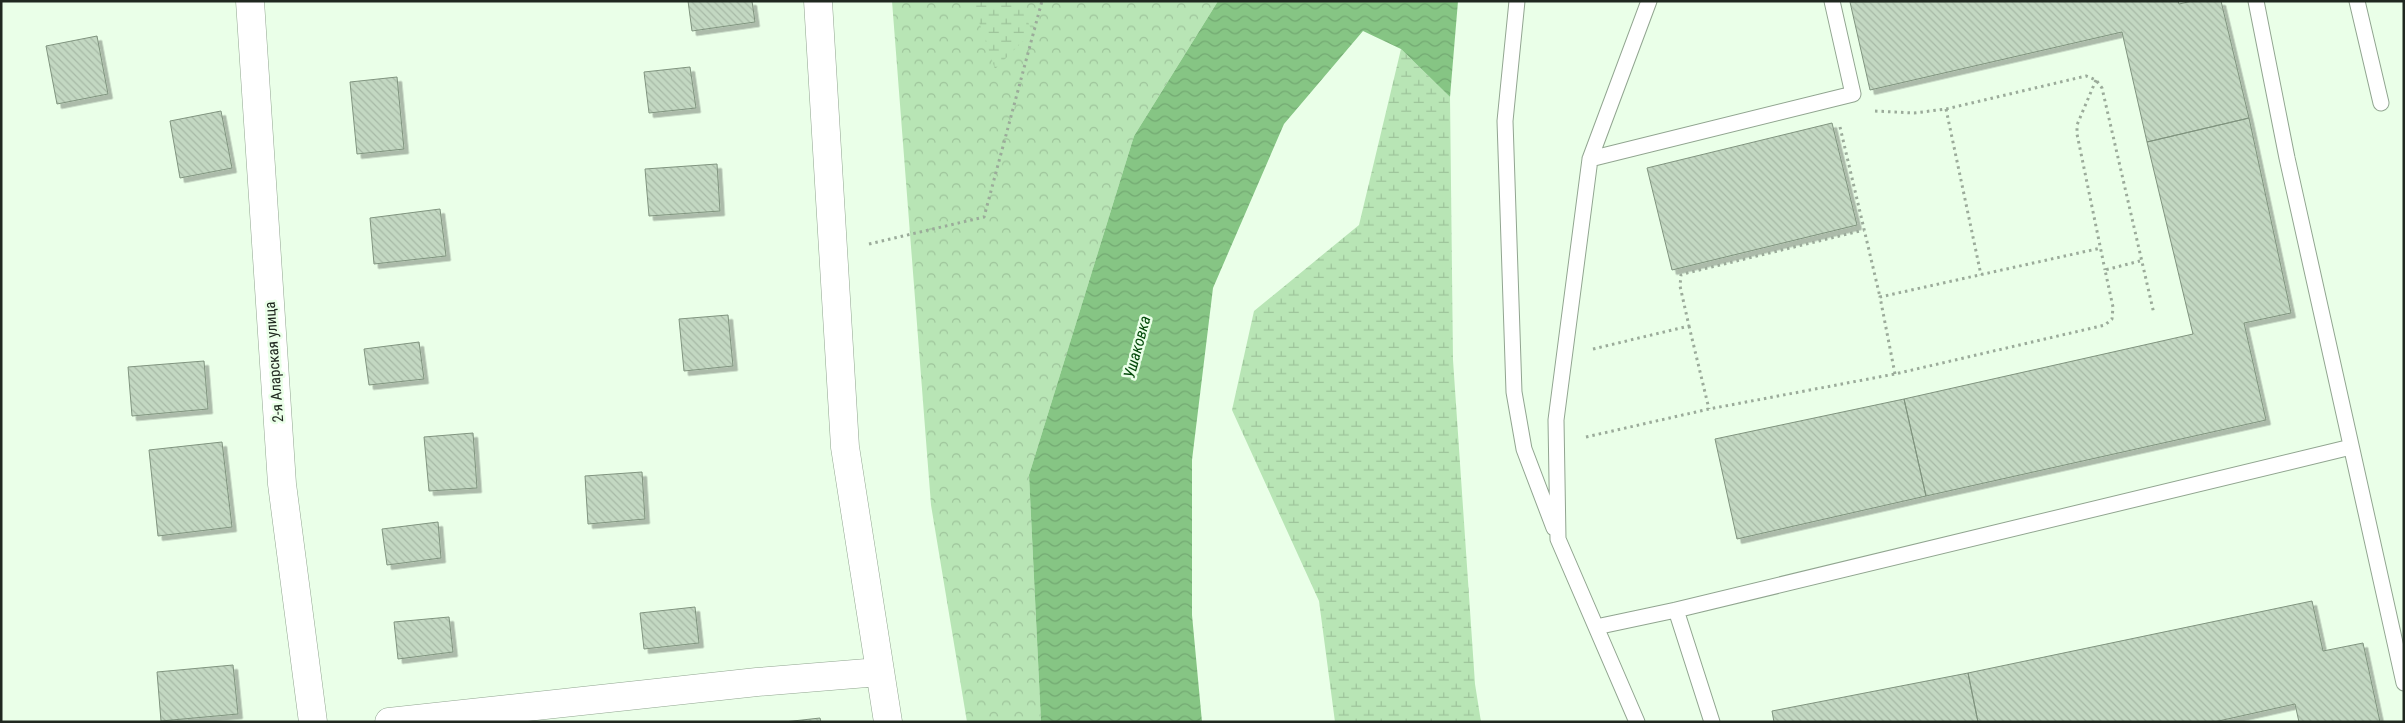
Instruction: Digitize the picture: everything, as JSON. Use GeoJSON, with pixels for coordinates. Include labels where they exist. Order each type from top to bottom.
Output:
{"type":"FeatureCollection","features":[{"type":"Feature","properties":{"kind":"street","name":"2-я Аларская улица"},"geometry":{"type":"LineString","coordinates":[[250,1],[282,484],[313,722]]}},
{"type":"Feature","properties":{"kind":"street"},"geometry":{"type":"LineString","coordinates":[[818,1],[845,447],[888,722]]}},
{"type":"Feature","properties":{"kind":"street"},"geometry":{"type":"LineString","coordinates":[[389,722],[757,682],[879,672]]}},
{"type":"Feature","properties":{"kind":"lane"},"geometry":{"type":"LineString","coordinates":[[1517,1],[1505,121],[1514,392],[1524,449],[1558,539],[1637,722]]}},
{"type":"Feature","properties":{"kind":"lane"},"geometry":{"type":"LineString","coordinates":[[1558,539],[1556,420],[1590,159],[1649,1]]}},
{"type":"Feature","properties":{"kind":"lane"},"geometry":{"type":"LineString","coordinates":[[1590,159],[1845,104],[1853,94],[1832,1]]}},
{"type":"Feature","properties":{"kind":"lane"},"geometry":{"type":"LineString","coordinates":[[2256,1],[2287,158],[2404,684]]}},
{"type":"Feature","properties":{"kind":"lane"},"geometry":{"type":"LineString","coordinates":[[2357,1],[2380,103]]}},
{"type":"Feature","properties":{"kind":"lane"},"geometry":{"type":"LineString","coordinates":[[1596,627],[1676,610],[2351,447]]}},
{"type":"Feature","properties":{"kind":"lane"},"geometry":{"type":"LineString","coordinates":[[1676,610],[1712,722]]}},
{"type":"Feature","properties":{"kind":"path"},"geometry":{"type":"LineString","coordinates":[[833,252],[984,217],[1042,1]]}},
{"type":"Feature","properties":{"kind":"path"},"geometry":{"type":"LineString","coordinates":[[1895,374],[1880,297],[1840,126],[1839,120],[1845,104],[1914,113],[1946,109],[2086,76],[2096,80],[2102,88],[2140,261],[2154,314]]}},
{"type":"Feature","properties":{"kind":"path"},"geometry":{"type":"LineString","coordinates":[[1557,444],[1709,409],[1895,374],[2106,325],[2112,319],[2113,307],[2076,134],[2077,125],[2096,80]]}},
{"type":"Feature","properties":{"kind":"path"},"geometry":{"type":"LineString","coordinates":[[1946,109],[1981,275]]}},
{"type":"Feature","properties":{"kind":"path"},"geometry":{"type":"LineString","coordinates":[[1709,409],[1680,286],[1681,276],[1864,230]]}},
{"type":"Feature","properties":{"kind":"path"},"geometry":{"type":"LineString","coordinates":[[1880,297],[2101,248]]}},
{"type":"Feature","properties":{"kind":"path"},"geometry":{"type":"LineString","coordinates":[[2105,270],[2140,261]]}},
{"type":"Feature","properties":{"kind":"path"},"geometry":{"type":"LineString","coordinates":[[1564,356],[1689,326]]}},
{"type":"Feature","properties":{"kind":"green space"},"geometry":{"type":"Polygon","coordinates":[[[892,1],[1218,1],[1134,136],[1029,475],[1041,722],[967,722],[931,505],[892,1]]]}},
{"type":"Feature","properties":{"kind":"green space"},"geometry":{"type":"Polygon","coordinates":[[[972,1],[1020,1],[1032,32],[995,69],[972,1]]]}},
{"type":"Feature","properties":{"kind":"green space"},"geometry":{"type":"Polygon","coordinates":[[[1401,49],[1450,97],[1453,360],[1475,684],[1481,722],[1335,722],[1319,601],[1232,410],[1254,311],[1359,225],[1401,49]]]}},
{"type":"Feature","properties":{"kind":"water","name":"Ушаковка"},"geometry":{"type":"Polygon","coordinates":[[[1218,1],[1458,1],[1450,97],[1401,49],[1363,31],[1284,124],[1213,288],[1192,460],[1192,615],[1202,722],[1041,722],[1029,475],[1134,136],[1218,1]]]}},
{"type":"Feature","properties":{"kind":"building"},"geometry":{"type":"Polygon","coordinates":[[[688,1],[752,1],[755,22],[692,31],[688,1]]]}},
{"type":"Feature","properties":{"kind":"building"},"geometry":{"type":"Polygon","coordinates":[[[2178,1],[2179,4],[2192,1],[2221,1],[2249,118],[2147,142],[2122,32],[1870,90],[1850,2],[2178,1]]]}},
{"type":"Feature","properties":{"kind":"building"},"geometry":{"type":"Polygon","coordinates":[[[97,36],[108,94],[57,104],[46,46],[97,36]]]}},
{"type":"Feature","properties":{"kind":"building"},"geometry":{"type":"Polygon","coordinates":[[[690,67],[696,108],[649,113],[644,72],[690,67]]]}},
{"type":"Feature","properties":{"kind":"building"},"geometry":{"type":"Polygon","coordinates":[[[397,77],[404,149],[357,154],[350,82],[397,77]]]}},
{"type":"Feature","properties":{"kind":"building"},"geometry":{"type":"Polygon","coordinates":[[[221,111],[232,168],[180,178],[170,121],[221,111]]]}},
{"type":"Feature","properties":{"kind":"building"},"geometry":{"type":"Polygon","coordinates":[[[2249,118],[2291,313],[2244,323],[2266,420],[1926,496],[1904,399],[2193,334],[2147,142],[2249,118]]]}},
{"type":"Feature","properties":{"kind":"building"},"geometry":{"type":"Polygon","coordinates":[[[1832,123],[1857,225],[1672,270],[1647,168],[1832,123]]]}},
{"type":"Feature","properties":{"kind":"building"},"geometry":{"type":"Polygon","coordinates":[[[717,164],[720,211],[649,216],[645,169],[717,164]]]}},
{"type":"Feature","properties":{"kind":"building"},"geometry":{"type":"Polygon","coordinates":[[[440,209],[446,256],[374,264],[370,218],[440,209]]]}},
{"type":"Feature","properties":{"kind":"building"},"geometry":{"type":"Polygon","coordinates":[[[728,315],[733,366],[684,371],[679,319],[728,315]]]}},
{"type":"Feature","properties":{"kind":"building"},"geometry":{"type":"Polygon","coordinates":[[[419,342],[424,379],[369,385],[364,349],[419,342]]]}},
{"type":"Feature","properties":{"kind":"building"},"geometry":{"type":"Polygon","coordinates":[[[204,361],[208,409],[132,416],[128,367],[204,361]]]}},
{"type":"Feature","properties":{"kind":"building"},"geometry":{"type":"Polygon","coordinates":[[[1904,399],[1926,496],[1737,539],[1715,439],[1904,399]]]}},
{"type":"Feature","properties":{"kind":"building"},"geometry":{"type":"Polygon","coordinates":[[[473,433],[477,488],[429,491],[424,437],[473,433]]]}},
{"type":"Feature","properties":{"kind":"building"},"geometry":{"type":"Polygon","coordinates":[[[222,442],[232,527],[158,536],[149,450],[222,442]]]}},
{"type":"Feature","properties":{"kind":"building"},"geometry":{"type":"Polygon","coordinates":[[[642,472],[645,519],[588,524],[585,476],[642,472]]]}},
{"type":"Feature","properties":{"kind":"building"},"geometry":{"type":"Polygon","coordinates":[[[438,522],[441,558],[387,565],[382,529],[438,522]]]}},
{"type":"Feature","properties":{"kind":"building"},"geometry":{"type":"Polygon","coordinates":[[[2312,601],[2323,651],[2363,643],[2380,722],[2299,722],[2295,704],[2214,722],[1978,722],[1968,673],[2312,601]]]}},
{"type":"Feature","properties":{"kind":"building"},"geometry":{"type":"Polygon","coordinates":[[[695,607],[699,643],[644,649],[640,613],[695,607]]]}},
{"type":"Feature","properties":{"kind":"building"},"geometry":{"type":"Polygon","coordinates":[[[449,617],[453,652],[398,659],[394,622],[449,617]]]}},
{"type":"Feature","properties":{"kind":"building"},"geometry":{"type":"Polygon","coordinates":[[[233,665],[238,714],[161,721],[157,672],[233,665]]]}},
{"type":"Feature","properties":{"kind":"building"},"geometry":{"type":"Polygon","coordinates":[[[1968,673],[1978,722],[1774,722],[1772,711],[1968,673]]]}},
{"type":"Feature","properties":{"kind":"building"},"geometry":{"type":"Polygon","coordinates":[[[820,718],[821,722],[784,722],[820,718]]]}}]}
